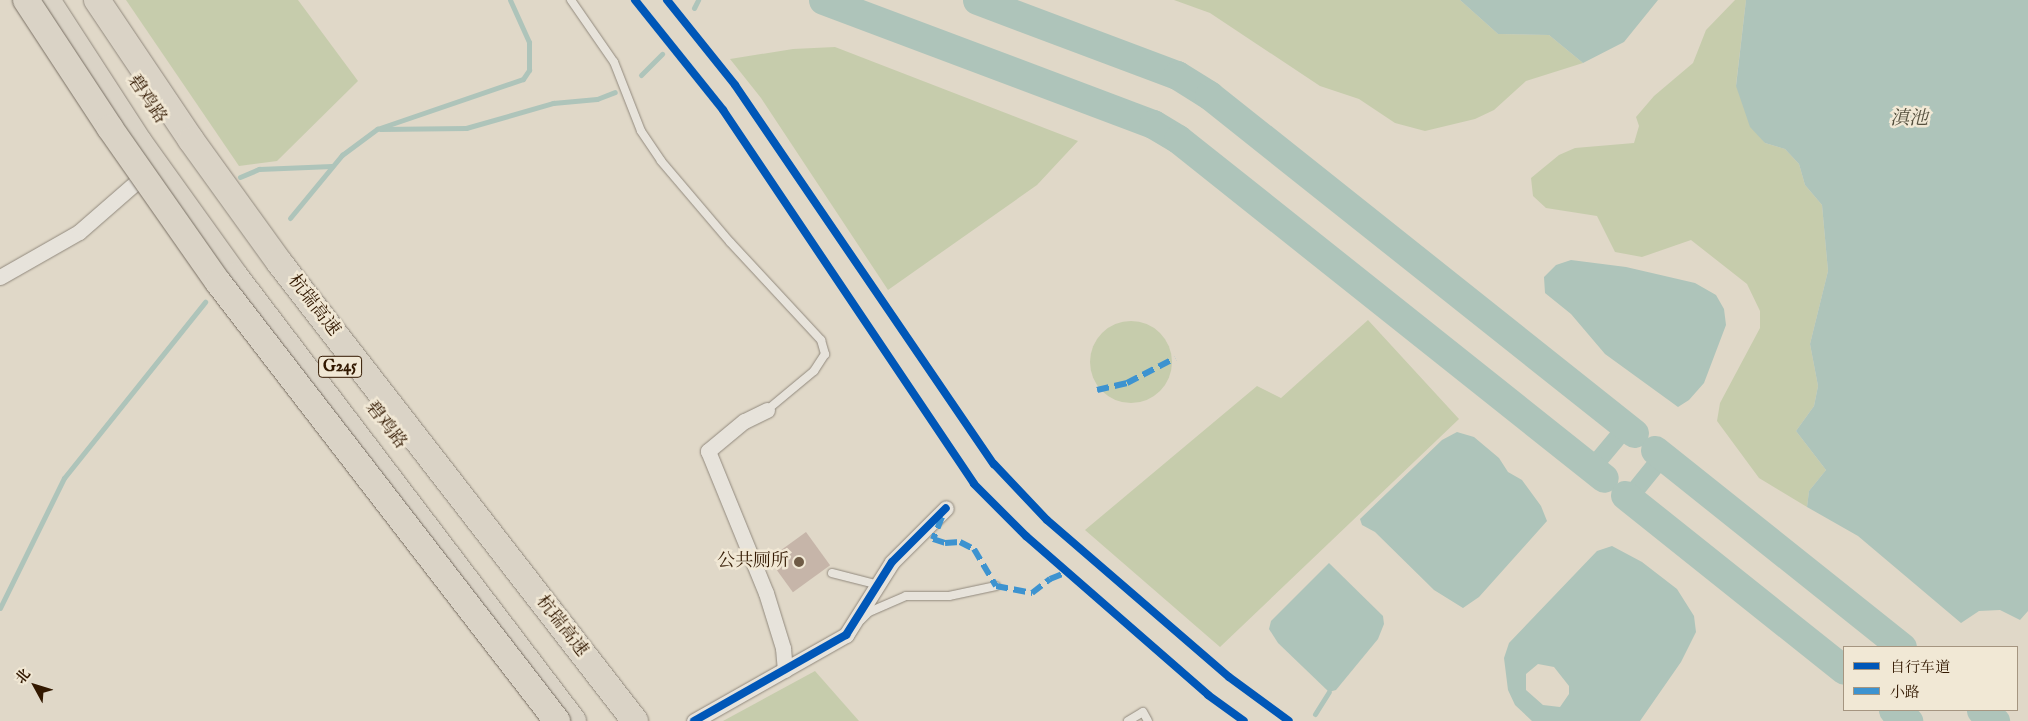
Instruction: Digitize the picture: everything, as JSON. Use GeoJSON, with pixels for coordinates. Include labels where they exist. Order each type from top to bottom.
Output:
{"type":"FeatureCollection","features":[{"type":"Feature","properties":{"kind":"highway"},"geometry":{"type":"LineString","coordinates":[[26,0],[110,128],[218,282],[557,721]]}},
{"type":"Feature","properties":{"kind":"highway","name":"碧鸡路"},"geometry":{"type":"LineString","coordinates":[[47,0],[156,166],[235,276],[573,721]]}},
{"type":"Feature","properties":{"kind":"highway","name":"碧鸡路"},"geometry":{"type":"LineString","coordinates":[[80,0],[179,149],[266,270],[616,721]]}},
{"type":"Feature","properties":{"kind":"highway","name":"杭瑞高速"},"geometry":{"type":"LineString","coordinates":[[97,0],[191,140],[279,262],[635,721]]}},
{"type":"Feature","properties":{"kind":"street"},"geometry":{"type":"LineString","coordinates":[[0,277],[79,232],[156,166]]}},
{"type":"Feature","properties":{"kind":"street"},"geometry":{"type":"LineString","coordinates":[[767,410],[744,422],[708,451],[766,593],[783,648],[784,670]]}},
{"type":"Feature","properties":{"kind":"street"},"geometry":{"type":"LineString","coordinates":[[694,721],[846,636],[875,584],[892,562],[946,508]]}},
{"type":"Feature","properties":{"kind":"lane"},"geometry":{"type":"LineString","coordinates":[[571,0],[614,62],[641,131],[662,162],[730,242],[821,340],[825,354],[814,371],[767,410]]}},
{"type":"Feature","properties":{"kind":"lane"},"geometry":{"type":"LineString","coordinates":[[832,573],[875,584]]}},
{"type":"Feature","properties":{"kind":"lane"},"geometry":{"type":"LineString","coordinates":[[846,636],[870,612],[906,596],[949,596],[996,586]]}},
{"type":"Feature","properties":{"kind":"lane"},"geometry":{"type":"LineString","coordinates":[[1128,721],[1143,712],[1148,721]]}},
{"type":"Feature","properties":{"kind":"green space"},"geometry":{"type":"Polygon","coordinates":[[[126,0],[298,0],[358,81],[277,161],[239,166],[126,0]]]}},
{"type":"Feature","properties":{"kind":"green space"},"geometry":{"type":"Polygon","coordinates":[[[1174,0],[1460,0],[1498,34],[1549,35],[1583,63],[1526,81],[1494,110],[1475,119],[1425,131],[1395,123],[1359,99],[1320,86],[1210,13],[1174,0]]]}},
{"type":"Feature","properties":{"kind":"green space"},"geometry":{"type":"Polygon","coordinates":[[[1735,0],[1746,0],[1736,85],[1765,143],[1785,149],[1799,164],[1805,185],[1822,205],[1828,271],[1810,344],[1818,386],[1814,406],[1796,431],[1826,470],[1809,491],[1807,507],[1759,478],[1717,421],[1720,403],[1760,328],[1760,311],[1747,284],[1691,240],[1642,257],[1615,252],[1597,216],[1546,208],[1533,196],[1531,178],[1559,155],[1575,148],[1634,143],[1639,126],[1636,117],[1654,96],[1693,63],[1706,30],[1735,0]]]}},
{"type":"Feature","properties":{"kind":"green space"},"geometry":{"type":"Polygon","coordinates":[[[835,47],[1078,141],[1037,185],[888,290],[761,98],[730,59],[793,49],[835,47]]]}},
{"type":"Feature","properties":{"kind":"green space"},"geometry":{"type":"Polygon","coordinates":[[[1368,320],[1459,419],[1220,647],[1085,530],[1257,386],[1281,398],[1368,320]]]}},
{"type":"Feature","properties":{"kind":"green space"},"geometry":{"type":"Polygon","coordinates":[[[1123,321],[1139,321],[1154,327],[1166,339],[1172,354],[1172,370],[1166,385],[1154,397],[1139,403],[1123,403],[1108,397],[1096,385],[1090,370],[1090,354],[1096,339],[1108,327],[1123,321]]]}},
{"type":"Feature","properties":{"kind":"green space"},"geometry":{"type":"Polygon","coordinates":[[[815,671],[859,721],[723,721],[815,671]]]}},
{"type":"Feature","properties":{"kind":"water"},"geometry":{"type":"Polygon","coordinates":[[[1460,0],[1658,0],[1624,42],[1583,63],[1549,35],[1498,34],[1460,0]]]}},
{"type":"Feature","properties":{"kind":"water","name":"滇池"},"geometry":{"type":"Polygon","coordinates":[[[1746,0],[2028,0],[2028,611],[2020,620],[2000,610],[1979,611],[1961,623],[1858,536],[1807,507],[1809,491],[1826,470],[1796,431],[1814,406],[1818,386],[1810,344],[1828,271],[1822,205],[1805,185],[1799,164],[1785,149],[1765,143],[1750,127],[1736,86],[1746,0]]]}},
{"type":"Feature","properties":{"kind":"water"},"geometry":{"type":"Polygon","coordinates":[[[1571,260],[1626,267],[1695,283],[1716,295],[1724,309],[1726,325],[1704,383],[1689,400],[1678,407],[1605,354],[1571,314],[1545,293],[1544,277],[1556,265],[1571,260]]]}},
{"type":"Feature","properties":{"kind":"water"},"geometry":{"type":"Polygon","coordinates":[[[1457,432],[1474,437],[1499,458],[1508,472],[1522,480],[1541,506],[1547,521],[1479,597],[1463,608],[1434,590],[1375,532],[1362,525],[1360,519],[1442,440],[1457,432]]]}},
{"type":"Feature","properties":{"kind":"water"},"geometry":{"type":"Polygon","coordinates":[[[1612,546],[1642,562],[1677,589],[1694,616],[1696,632],[1681,662],[1640,721],[1532,721],[1515,705],[1508,690],[1504,658],[1509,643],[1597,551],[1612,546]],[[1538,664],[1526,674],[1526,690],[1543,705],[1560,707],[1569,694],[1569,686],[1554,667],[1538,664]]]}},
{"type":"Feature","properties":{"kind":"water"},"geometry":{"type":"Polygon","coordinates":[[[1329,563],[1383,616],[1384,624],[1378,639],[1336,690],[1329,692],[1278,643],[1269,629],[1271,621],[1329,563]]]}},
{"type":"Feature","properties":{"kind":"building","name":"公共厕所"},"geometry":{"type":"Polygon","coordinates":[[[806,532],[830,565],[793,592],[769,559],[806,532]]]}},
{"type":"Feature","properties":{"kind":"waterway"},"geometry":{"type":"LineString","coordinates":[[290,218],[342,155],[377,129],[523,79],[529,70],[529,42],[510,0]]}},
{"type":"Feature","properties":{"kind":"waterway"},"geometry":{"type":"LineString","coordinates":[[694,8],[698,0]]}},
{"type":"Feature","properties":{"kind":"waterway"},"geometry":{"type":"LineString","coordinates":[[823,0],[1153,124],[1178,139],[1604,478]]}},
{"type":"Feature","properties":{"kind":"waterway"},"geometry":{"type":"LineString","coordinates":[[977,0],[1177,75],[1209,95],[1634,433]]}},
{"type":"Feature","properties":{"kind":"waterway"},"geometry":{"type":"LineString","coordinates":[[641,75],[662,54]]}},
{"type":"Feature","properties":{"kind":"waterway"},"geometry":{"type":"LineString","coordinates":[[380,129],[466,128],[553,103],[597,99],[615,92]]}},
{"type":"Feature","properties":{"kind":"waterway"},"geometry":{"type":"LineString","coordinates":[[240,177],[259,169],[332,166]]}},
{"type":"Feature","properties":{"kind":"waterway"},"geometry":{"type":"LineString","coordinates":[[0,608],[64,478],[205,302]]}},
{"type":"Feature","properties":{"kind":"waterway"},"geometry":{"type":"LineString","coordinates":[[1592,468],[1627,426]]}},
{"type":"Feature","properties":{"kind":"waterway"},"geometry":{"type":"LineString","coordinates":[[1655,450],[1901,646]]}},
{"type":"Feature","properties":{"kind":"waterway"},"geometry":{"type":"LineString","coordinates":[[1629,498],[1663,456]]}},
{"type":"Feature","properties":{"kind":"waterway"},"geometry":{"type":"LineString","coordinates":[[1625,495],[1843,669]]}},
{"type":"Feature","properties":{"kind":"waterway"},"geometry":{"type":"LineString","coordinates":[[1315,714],[1329,692]]}},
{"type":"Feature","properties":{"kind":"waterway"},"geometry":{"type":"LineString","coordinates":[[1894,711],[1908,721]]}},
{"type":"Feature","properties":{"kind":"waterway"},"geometry":{"type":"LineString","coordinates":[[1982,711],[1995,721]]}},
{"type":"Feature","properties":{"kind":"marked path"},"geometry":{"type":"LineString","coordinates":[[1097,390],[1127,383],[1175,358]]}},
{"type":"Feature","properties":{"kind":"marked path"},"geometry":{"type":"LineString","coordinates":[[942,517],[933,539],[945,543],[960,542],[974,549],[996,586],[1032,593],[1050,579],[1067,572]]}},
{"type":"Feature","properties":{"kind":"cycle path"},"geometry":{"type":"LineString","coordinates":[[635,0],[723,110],[974,484],[1026,536],[1208,695],[1244,721]]}},
{"type":"Feature","properties":{"kind":"cycle path"},"geometry":{"type":"LineString","coordinates":[[667,0],[735,85],[994,464],[1047,520],[1229,677],[1289,721]]}},
{"type":"Feature","properties":{"kind":"cycle path"},"geometry":{"type":"LineString","coordinates":[[694,721],[846,635],[892,562],[946,508]]}},
{"type":"Feature","properties":{"kind":"place","name":"公共厕所"},"geometry":{"type":"Point","coordinates":[799,562]}}]}
